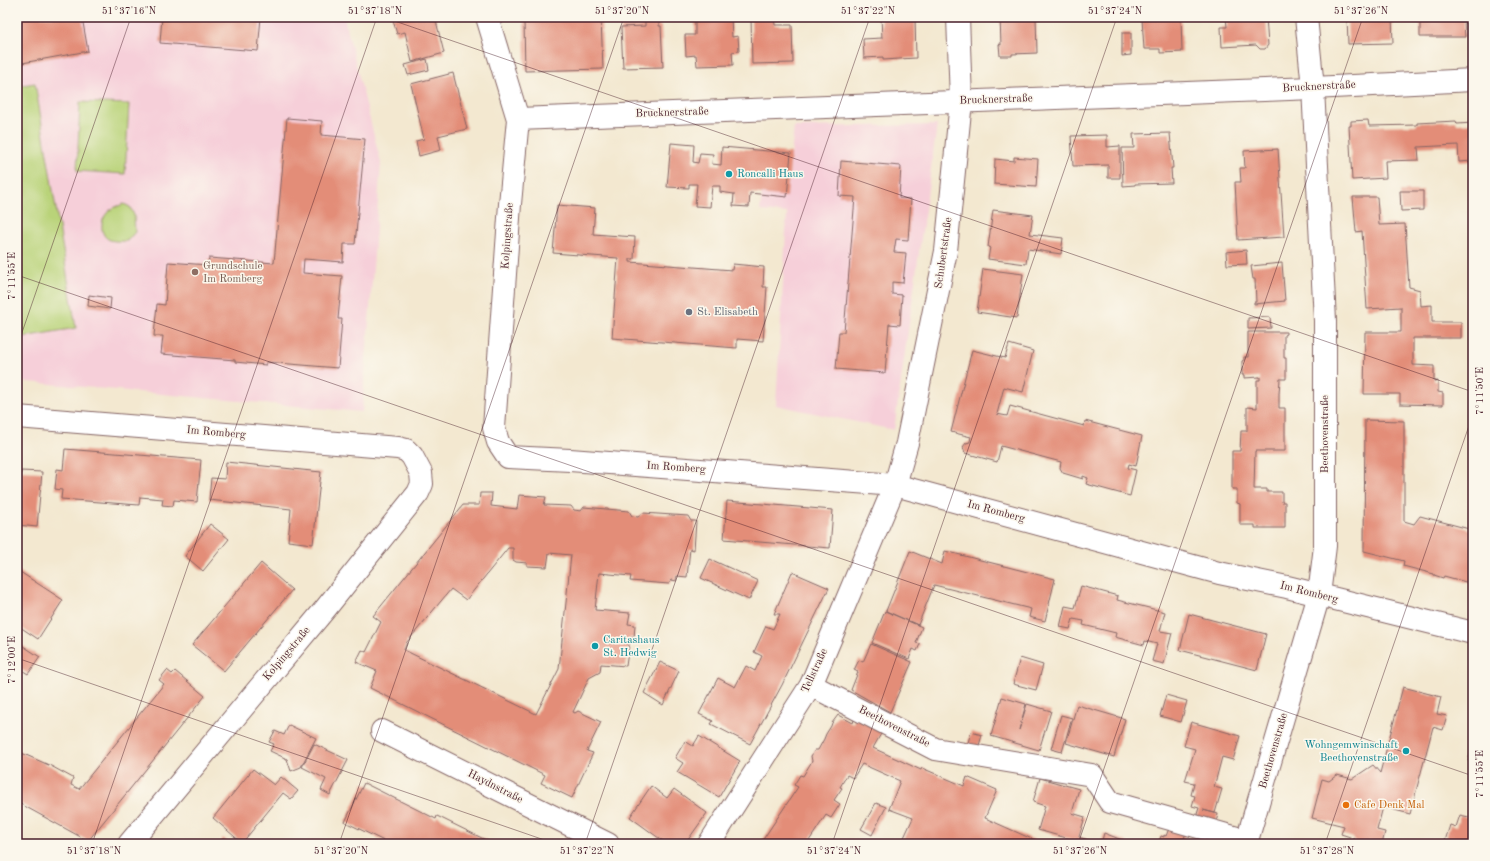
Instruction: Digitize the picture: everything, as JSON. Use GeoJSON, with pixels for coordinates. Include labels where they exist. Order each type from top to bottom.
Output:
{"type":"FeatureCollection","features":[{"type":"Feature","properties":{"kind":"street","name":"Kolpingstraße"},"geometry":{"type":"LineString","coordinates":[[487,17],[518,119],[510,204],[494,428],[498,442],[508,457]]}},
{"type":"Feature","properties":{"kind":"street","name":"Schubertstraße"},"geometry":{"type":"LineString","coordinates":[[894,485],[909,435],[946,251],[961,101],[958,17]]}},
{"type":"Feature","properties":{"kind":"street","name":"Beethovenstraße"},"geometry":{"type":"LineString","coordinates":[[811,685],[935,748],[1092,775],[1110,802],[1247,842],[1319,596],[1325,546],[1325,321],[1314,130],[1314,88],[1306,17]]}},
{"type":"Feature","properties":{"kind":"street","name":"Brucknerstraße"},"geometry":{"type":"LineString","coordinates":[[518,119],[1314,88],[1473,80]]}},
{"type":"Feature","properties":{"kind":"street","name":"Im Romberg"},"geometry":{"type":"LineString","coordinates":[[17,417],[398,448],[406,450],[412,456]]}},
{"type":"Feature","properties":{"kind":"street","name":"Kolpingstraße"},"geometry":{"type":"LineString","coordinates":[[129,844],[326,608],[418,493],[422,484],[421,473],[412,456]]}},
{"type":"Feature","properties":{"kind":"street","name":"Im Romberg"},"geometry":{"type":"LineString","coordinates":[[508,457],[570,460],[894,485],[1219,573],[1287,587],[1473,633]]}},
{"type":"Feature","properties":{"kind":"street","name":"Tellstraße"},"geometry":{"type":"LineString","coordinates":[[709,844],[811,685],[894,485]]}},
{"type":"Feature","properties":{"kind":"street","name":"Haydnstraße"},"geometry":{"type":"LineString","coordinates":[[382,731],[608,844]]}},
{"type":"Feature","properties":{"kind":"shaded area","name":"Grundschule Im Romberg"},"geometry":{"type":"Polygon","coordinates":[[[17,17],[344,17],[381,163],[362,412],[17,381],[17,17]]]}},
{"type":"Feature","properties":{"kind":"shaded area"},"geometry":{"type":"Polygon","coordinates":[[[937,125],[894,430],[776,405],[787,213],[760,211],[762,194],[787,196],[794,127],[937,125]]]}},
{"type":"Feature","properties":{"kind":"green space"},"geometry":{"type":"Polygon","coordinates":[[[35,83],[76,328],[17,338],[17,86],[35,83]]]}},
{"type":"Feature","properties":{"kind":"green space"},"geometry":{"type":"Polygon","coordinates":[[[80,102],[129,104],[125,174],[77,171],[80,102]]]}},
{"type":"Feature","properties":{"kind":"green space"},"geometry":{"type":"Polygon","coordinates":[[[124,204],[130,207],[134,215],[135,232],[127,241],[110,240],[105,236],[102,230],[103,219],[110,210],[124,204]]]}},
{"type":"Feature","properties":{"kind":"building"},"geometry":{"type":"Polygon","coordinates":[[[17,17],[82,17],[88,51],[17,64],[17,17]]]}},
{"type":"Feature","properties":{"kind":"building"},"geometry":{"type":"Polygon","coordinates":[[[162,17],[261,17],[258,51],[160,43],[162,17]]]}},
{"type":"Feature","properties":{"kind":"building"},"geometry":{"type":"Polygon","coordinates":[[[392,17],[435,17],[444,53],[412,62],[405,32],[397,34],[392,17]]]}},
{"type":"Feature","properties":{"kind":"building"},"geometry":{"type":"Polygon","coordinates":[[[695,17],[731,17],[732,37],[738,36],[739,51],[732,52],[733,65],[697,66],[696,55],[686,56],[685,35],[695,35],[695,17]]]}},
{"type":"Feature","properties":{"kind":"building"},"geometry":{"type":"Polygon","coordinates":[[[751,17],[774,17],[775,25],[792,25],[793,63],[752,64],[751,17]]]}},
{"type":"Feature","properties":{"kind":"building"},"geometry":{"type":"Polygon","coordinates":[[[881,17],[915,17],[916,58],[883,60],[883,57],[864,58],[863,39],[882,38],[881,17]]]}},
{"type":"Feature","properties":{"kind":"building"},"geometry":{"type":"Polygon","coordinates":[[[1000,17],[1036,17],[1037,53],[1000,56],[1000,17]]]}},
{"type":"Feature","properties":{"kind":"building"},"geometry":{"type":"Polygon","coordinates":[[[1226,17],[1266,17],[1268,45],[1265,49],[1260,49],[1256,45],[1222,47],[1221,27],[1227,27],[1226,17]]]}},
{"type":"Feature","properties":{"kind":"building"},"geometry":{"type":"Polygon","coordinates":[[[1347,17],[1392,17],[1393,43],[1348,44],[1347,17]]]}},
{"type":"Feature","properties":{"kind":"building"},"geometry":{"type":"Polygon","coordinates":[[[1420,17],[1464,17],[1465,37],[1420,37],[1420,17]]]}},
{"type":"Feature","properties":{"kind":"building"},"geometry":{"type":"Polygon","coordinates":[[[601,18],[603,69],[525,71],[524,21],[601,18]]]}},
{"type":"Feature","properties":{"kind":"building"},"geometry":{"type":"Polygon","coordinates":[[[645,18],[659,18],[659,26],[661,26],[663,67],[623,68],[621,27],[645,26],[645,18]]]}},
{"type":"Feature","properties":{"kind":"building"},"geometry":{"type":"Polygon","coordinates":[[[1181,18],[1182,52],[1160,53],[1160,49],[1144,49],[1142,19],[1181,18]]]}},
{"type":"Feature","properties":{"kind":"building"},"geometry":{"type":"Polygon","coordinates":[[[1122,33],[1131,33],[1131,55],[1122,56],[1122,33]]]}},
{"type":"Feature","properties":{"kind":"building"},"geometry":{"type":"Polygon","coordinates":[[[427,59],[429,70],[408,75],[405,65],[427,59]]]}},
{"type":"Feature","properties":{"kind":"building"},"geometry":{"type":"Polygon","coordinates":[[[453,73],[467,129],[438,136],[441,150],[419,156],[416,141],[424,139],[411,84],[453,73]]]}},
{"type":"Feature","properties":{"kind":"building"},"geometry":{"type":"Polygon","coordinates":[[[287,118],[322,121],[321,135],[365,139],[355,244],[344,244],[343,262],[304,259],[303,273],[342,276],[338,319],[342,319],[338,368],[266,362],[266,365],[235,362],[235,360],[161,354],[163,336],[154,336],[157,304],[165,305],[168,262],[208,265],[209,258],[274,263],[287,118]]]}},
{"type":"Feature","properties":{"kind":"building"},"geometry":{"type":"Polygon","coordinates":[[[1368,120],[1369,126],[1417,125],[1417,123],[1456,121],[1457,124],[1473,123],[1473,161],[1459,162],[1458,145],[1418,147],[1419,160],[1385,161],[1386,178],[1352,180],[1349,126],[1351,126],[1351,121],[1368,120]]]}},
{"type":"Feature","properties":{"kind":"building"},"geometry":{"type":"Polygon","coordinates":[[[1170,133],[1173,168],[1171,168],[1172,183],[1135,184],[1123,186],[1122,148],[1134,148],[1133,134],[1170,133]]]}},
{"type":"Feature","properties":{"kind":"building"},"geometry":{"type":"Polygon","coordinates":[[[1107,135],[1107,147],[1120,146],[1120,178],[1108,178],[1108,165],[1073,166],[1071,136],[1107,135]]]}},
{"type":"Feature","properties":{"kind":"building","name":"Roncalli Haus"},"geometry":{"type":"Polygon","coordinates":[[[671,143],[694,145],[693,162],[698,163],[700,153],[713,154],[712,164],[721,165],[722,147],[791,153],[787,197],[750,193],[749,207],[733,206],[734,194],[720,192],[720,186],[712,186],[710,207],[695,206],[697,184],[689,184],[689,188],[667,187],[671,143]]]}},
{"type":"Feature","properties":{"kind":"building"},"geometry":{"type":"Polygon","coordinates":[[[1278,149],[1284,237],[1238,240],[1235,182],[1241,182],[1240,168],[1245,168],[1244,151],[1278,149]]]}},
{"type":"Feature","properties":{"kind":"building"},"geometry":{"type":"Polygon","coordinates":[[[1014,157],[1038,159],[1036,187],[994,184],[995,159],[1014,161],[1014,157]]]}},
{"type":"Feature","properties":{"kind":"building"},"geometry":{"type":"Polygon","coordinates":[[[841,161],[901,166],[899,198],[911,199],[908,240],[896,239],[894,252],[906,253],[903,283],[892,282],[892,294],[902,295],[900,325],[889,324],[885,373],[836,369],[839,332],[844,332],[855,197],[839,196],[841,161]]]}},
{"type":"Feature","properties":{"kind":"building"},"geometry":{"type":"Polygon","coordinates":[[[1400,191],[1423,191],[1423,210],[1401,211],[1400,191]]]}},
{"type":"Feature","properties":{"kind":"building"},"geometry":{"type":"Polygon","coordinates":[[[1353,197],[1377,197],[1379,225],[1405,224],[1409,287],[1420,290],[1421,306],[1432,305],[1432,322],[1461,322],[1461,338],[1413,338],[1413,365],[1434,366],[1434,381],[1438,381],[1438,392],[1443,393],[1443,405],[1400,404],[1400,394],[1364,394],[1365,332],[1401,332],[1401,307],[1367,309],[1362,231],[1356,232],[1353,197]]]}},
{"type":"Feature","properties":{"kind":"building","name":"St. Elisabeth"},"geometry":{"type":"Polygon","coordinates":[[[557,205],[595,208],[593,234],[635,237],[634,259],[630,259],[630,262],[732,270],[733,264],[764,267],[763,287],[767,287],[763,341],[737,339],[737,348],[612,338],[618,258],[553,253],[557,205]]]}},
{"type":"Feature","properties":{"kind":"building"},"geometry":{"type":"Polygon","coordinates":[[[993,210],[1033,215],[1030,234],[1063,238],[1061,254],[1028,249],[1026,264],[988,259],[990,247],[988,247],[993,210]]]}},
{"type":"Feature","properties":{"kind":"building"},"geometry":{"type":"Polygon","coordinates":[[[1246,250],[1247,264],[1227,265],[1226,252],[1246,250]]]}},
{"type":"Feature","properties":{"kind":"building"},"geometry":{"type":"Polygon","coordinates":[[[1282,263],[1285,301],[1254,304],[1254,302],[1256,302],[1255,279],[1253,279],[1251,266],[1282,263]]]}},
{"type":"Feature","properties":{"kind":"building"},"geometry":{"type":"Polygon","coordinates":[[[983,269],[1023,274],[1017,318],[977,312],[983,269]]]}},
{"type":"Feature","properties":{"kind":"building"},"geometry":{"type":"Polygon","coordinates":[[[89,295],[111,298],[110,309],[88,306],[89,295]]]}},
{"type":"Feature","properties":{"kind":"building"},"geometry":{"type":"Polygon","coordinates":[[[1270,317],[1271,328],[1248,329],[1248,318],[1270,317]]]}},
{"type":"Feature","properties":{"kind":"building"},"geometry":{"type":"Polygon","coordinates":[[[1248,332],[1286,332],[1284,335],[1284,358],[1286,358],[1286,379],[1280,379],[1279,394],[1279,408],[1285,408],[1285,451],[1255,451],[1254,489],[1267,489],[1267,492],[1282,492],[1282,502],[1285,502],[1285,528],[1255,528],[1255,525],[1240,525],[1240,504],[1237,503],[1237,489],[1232,489],[1232,451],[1240,451],[1241,431],[1247,431],[1247,407],[1257,408],[1257,380],[1260,380],[1260,377],[1244,378],[1244,375],[1242,375],[1242,361],[1244,360],[1244,357],[1248,357],[1248,332]]]}},
{"type":"Feature","properties":{"kind":"building"},"geometry":{"type":"Polygon","coordinates":[[[1009,344],[1033,351],[1023,392],[1004,387],[997,414],[1007,416],[1010,406],[1084,426],[1085,421],[1142,436],[1136,466],[1129,464],[1128,468],[1136,470],[1130,496],[1086,484],[1088,478],[1083,476],[1083,479],[1063,473],[1060,468],[1061,462],[1001,446],[997,462],[965,453],[963,447],[966,443],[970,442],[971,437],[951,432],[972,350],[1005,358],[1009,344]]]}},
{"type":"Feature","properties":{"kind":"building"},"geometry":{"type":"Polygon","coordinates":[[[1365,420],[1404,421],[1404,521],[1414,524],[1420,516],[1473,530],[1473,584],[1444,576],[1443,578],[1434,574],[1403,566],[1404,561],[1364,551],[1365,420]]]}},
{"type":"Feature","properties":{"kind":"building"},"geometry":{"type":"Polygon","coordinates":[[[65,449],[201,460],[197,502],[174,500],[173,506],[162,505],[163,499],[140,497],[139,505],[61,499],[62,490],[55,489],[57,469],[63,470],[65,449]]]}},
{"type":"Feature","properties":{"kind":"building"},"geometry":{"type":"Polygon","coordinates":[[[226,462],[321,472],[313,544],[288,541],[291,509],[209,500],[211,478],[225,479],[226,462]]]}},
{"type":"Feature","properties":{"kind":"building"},"geometry":{"type":"Polygon","coordinates":[[[21,471],[42,472],[37,527],[17,525],[21,471]]]}},
{"type":"Feature","properties":{"kind":"building","name":"Caritashaus St. Hedwig"},"geometry":{"type":"Polygon","coordinates":[[[480,493],[492,493],[491,506],[517,509],[519,495],[546,497],[544,505],[571,506],[574,510],[581,511],[584,507],[629,511],[632,516],[638,517],[643,513],[688,516],[691,521],[696,521],[694,550],[690,549],[687,577],[677,576],[676,581],[672,580],[669,584],[630,581],[631,576],[599,573],[595,610],[630,613],[628,624],[635,625],[634,638],[630,638],[626,666],[601,664],[600,672],[589,678],[573,712],[575,713],[578,711],[601,722],[587,751],[593,753],[572,798],[541,783],[545,775],[370,688],[377,671],[356,662],[362,650],[366,652],[381,622],[373,616],[463,505],[479,505],[480,493]],[[508,548],[466,600],[451,589],[407,642],[404,650],[536,714],[559,669],[571,555],[549,553],[547,567],[527,566],[527,563],[516,562],[513,560],[513,548],[508,548]]]}},
{"type":"Feature","properties":{"kind":"building"},"geometry":{"type":"Polygon","coordinates":[[[727,501],[833,510],[830,548],[724,539],[727,501]]]}},
{"type":"Feature","properties":{"kind":"building"},"geometry":{"type":"Polygon","coordinates":[[[210,524],[229,539],[203,571],[185,556],[210,524]]]}},
{"type":"Feature","properties":{"kind":"building"},"geometry":{"type":"Polygon","coordinates":[[[910,551],[942,564],[945,551],[1055,579],[1045,621],[1029,617],[1031,609],[934,585],[918,625],[886,611],[910,551]]]}},
{"type":"Feature","properties":{"kind":"building"},"geometry":{"type":"Polygon","coordinates":[[[710,559],[758,581],[749,600],[701,578],[710,559]]]}},
{"type":"Feature","properties":{"kind":"building"},"geometry":{"type":"Polygon","coordinates":[[[261,563],[292,590],[224,671],[192,645],[261,563]]]}},
{"type":"Feature","properties":{"kind":"building"},"geometry":{"type":"Polygon","coordinates":[[[17,570],[63,600],[38,639],[17,625],[17,570]]]}},
{"type":"Feature","properties":{"kind":"building"},"geometry":{"type":"Polygon","coordinates":[[[792,572],[829,588],[782,685],[750,744],[711,724],[713,721],[699,714],[718,678],[735,687],[746,666],[755,671],[762,656],[754,652],[766,626],[773,629],[780,614],[774,614],[792,572]]]}},
{"type":"Feature","properties":{"kind":"building"},"geometry":{"type":"Polygon","coordinates":[[[1081,586],[1118,596],[1117,600],[1165,612],[1160,631],[1172,633],[1164,664],[1152,661],[1157,644],[1145,641],[1144,645],[1115,637],[1116,633],[1083,625],[1084,621],[1073,619],[1070,629],[1060,627],[1065,606],[1075,608],[1081,586]]]}},
{"type":"Feature","properties":{"kind":"building"},"geometry":{"type":"Polygon","coordinates":[[[885,611],[922,627],[916,643],[920,644],[917,651],[913,649],[909,659],[872,643],[885,611]]]}},
{"type":"Feature","properties":{"kind":"building"},"geometry":{"type":"Polygon","coordinates":[[[1189,614],[1266,634],[1257,670],[1180,650],[1189,614]]]}},
{"type":"Feature","properties":{"kind":"building"},"geometry":{"type":"Polygon","coordinates":[[[17,642],[40,657],[28,674],[17,667],[17,642]]]}},
{"type":"Feature","properties":{"kind":"building"},"geometry":{"type":"Polygon","coordinates":[[[871,644],[912,662],[890,712],[851,690],[858,672],[854,670],[859,660],[863,662],[871,644]]]}},
{"type":"Feature","properties":{"kind":"building"},"geometry":{"type":"Polygon","coordinates":[[[1020,658],[1043,665],[1036,690],[1013,684],[1020,658]]]}},
{"type":"Feature","properties":{"kind":"building"},"geometry":{"type":"Polygon","coordinates":[[[660,662],[679,671],[663,705],[644,693],[660,662]]]}},
{"type":"Feature","properties":{"kind":"building"},"geometry":{"type":"Polygon","coordinates":[[[167,670],[172,674],[175,671],[205,696],[88,841],[17,802],[17,751],[51,766],[73,778],[71,785],[79,789],[164,684],[159,680],[167,670]]]}},
{"type":"Feature","properties":{"kind":"building"},"geometry":{"type":"Polygon","coordinates":[[[1403,687],[1441,697],[1437,714],[1447,716],[1443,730],[1433,727],[1410,814],[1383,807],[1377,830],[1385,832],[1382,844],[1376,844],[1369,841],[1368,844],[1356,844],[1353,838],[1341,834],[1344,826],[1312,818],[1322,779],[1329,781],[1337,775],[1352,779],[1373,765],[1380,773],[1403,687]]]}},
{"type":"Feature","properties":{"kind":"building"},"geometry":{"type":"Polygon","coordinates":[[[1166,695],[1187,701],[1181,722],[1160,716],[1166,695]]]}},
{"type":"Feature","properties":{"kind":"building"},"geometry":{"type":"Polygon","coordinates":[[[1002,697],[1026,704],[1019,730],[1027,704],[1051,711],[1039,750],[991,736],[1002,697]]]}},
{"type":"Feature","properties":{"kind":"building"},"geometry":{"type":"Polygon","coordinates":[[[1077,705],[1125,719],[1114,757],[1066,743],[1077,705]]]}},
{"type":"Feature","properties":{"kind":"building"},"geometry":{"type":"Polygon","coordinates":[[[838,715],[853,723],[855,717],[882,732],[873,748],[921,770],[922,768],[964,786],[967,777],[997,790],[985,818],[1043,844],[901,844],[913,818],[889,809],[900,781],[862,764],[853,778],[847,775],[840,787],[842,788],[834,800],[840,804],[831,818],[826,815],[807,844],[760,844],[798,787],[794,785],[800,775],[803,776],[812,761],[811,756],[815,750],[818,750],[832,723],[838,715]]]}},
{"type":"Feature","properties":{"kind":"building"},"geometry":{"type":"Polygon","coordinates":[[[1061,715],[1072,718],[1062,752],[1051,749],[1061,715]]]}},
{"type":"Feature","properties":{"kind":"building"},"geometry":{"type":"Polygon","coordinates":[[[1191,722],[1240,736],[1233,760],[1222,757],[1214,787],[1222,789],[1215,813],[1203,810],[1218,814],[1216,823],[1196,817],[1199,808],[1192,806],[1195,796],[1191,795],[1194,783],[1185,781],[1195,749],[1184,746],[1191,722]]]}},
{"type":"Feature","properties":{"kind":"building"},"geometry":{"type":"Polygon","coordinates":[[[289,725],[316,738],[301,767],[291,771],[287,759],[270,751],[274,744],[269,742],[275,731],[284,735],[289,725]]]}},
{"type":"Feature","properties":{"kind":"building"},"geometry":{"type":"Polygon","coordinates":[[[971,732],[982,735],[978,749],[967,746],[971,732]]]}},
{"type":"Feature","properties":{"kind":"building"},"geometry":{"type":"Polygon","coordinates":[[[699,736],[740,761],[719,797],[677,772],[683,763],[675,758],[685,741],[693,746],[699,736]]]}},
{"type":"Feature","properties":{"kind":"building"},"geometry":{"type":"Polygon","coordinates":[[[314,744],[348,760],[330,795],[321,790],[326,779],[302,767],[314,744]]]}},
{"type":"Feature","properties":{"kind":"building"},"geometry":{"type":"Polygon","coordinates":[[[1473,744],[1473,763],[1468,761],[1473,744]]]}},
{"type":"Feature","properties":{"kind":"building"},"geometry":{"type":"Polygon","coordinates":[[[253,769],[274,785],[281,777],[298,791],[291,799],[283,793],[242,843],[213,818],[253,769]]]}},
{"type":"Feature","properties":{"kind":"building"},"geometry":{"type":"Polygon","coordinates":[[[1473,774],[1473,788],[1469,787],[1473,774]]]}},
{"type":"Feature","properties":{"kind":"building"},"geometry":{"type":"Polygon","coordinates":[[[1040,778],[1079,789],[1072,813],[1085,817],[1079,837],[1101,844],[1076,844],[1077,841],[1038,830],[1045,806],[1033,802],[1040,778]]]}},
{"type":"Feature","properties":{"kind":"building"},"geometry":{"type":"Polygon","coordinates":[[[364,783],[436,819],[437,816],[494,844],[390,844],[345,822],[364,783]]]}},
{"type":"Feature","properties":{"kind":"building"},"geometry":{"type":"Polygon","coordinates":[[[651,786],[667,798],[674,789],[707,813],[685,844],[667,844],[630,817],[651,786]]]}},
{"type":"Feature","properties":{"kind":"building"},"geometry":{"type":"Polygon","coordinates":[[[876,803],[886,807],[872,835],[861,829],[876,803]]]}},
{"type":"Feature","properties":{"kind":"building"},"geometry":{"type":"Polygon","coordinates":[[[1460,815],[1473,818],[1473,844],[1444,844],[1450,825],[1456,827],[1460,815]]]}},
{"type":"Feature","properties":{"kind":"building"},"geometry":{"type":"Polygon","coordinates":[[[1170,826],[1186,833],[1183,841],[1190,844],[1158,844],[1161,836],[1166,836],[1170,826]]]}},
{"type":"Feature","properties":{"kind":"building"},"geometry":{"type":"Polygon","coordinates":[[[1104,833],[1127,842],[1127,844],[1101,844],[1104,833]]]}},
{"type":"Feature","properties":{"kind":"building"},"geometry":{"type":"Polygon","coordinates":[[[223,838],[230,844],[219,844],[223,838]]]}},
{"type":"Feature","properties":{"kind":"building"},"geometry":{"type":"Polygon","coordinates":[[[1287,840],[1298,844],[1286,844],[1287,840]]]}},
{"type":"Feature","properties":{"kind":"place","name":"Roncalli Haus"},"geometry":{"type":"Point","coordinates":[729,174]}},
{"type":"Feature","properties":{"kind":"place","name":"Grundschule Im Romberg"},"geometry":{"type":"Point","coordinates":[195,272]}},
{"type":"Feature","properties":{"kind":"place","name":"St. Elisabeth"},"geometry":{"type":"Point","coordinates":[689,312]}},
{"type":"Feature","properties":{"kind":"place","name":"Caritashaus St. Hedwig"},"geometry":{"type":"Point","coordinates":[595,646]}},
{"type":"Feature","properties":{"kind":"place","name":"Wohngemwinschaft Beethovenstraße"},"geometry":{"type":"Point","coordinates":[1406,751]}},
{"type":"Feature","properties":{"kind":"place","name":"Cafe Denk Mal"},"geometry":{"type":"Point","coordinates":[1346,805]}}]}
